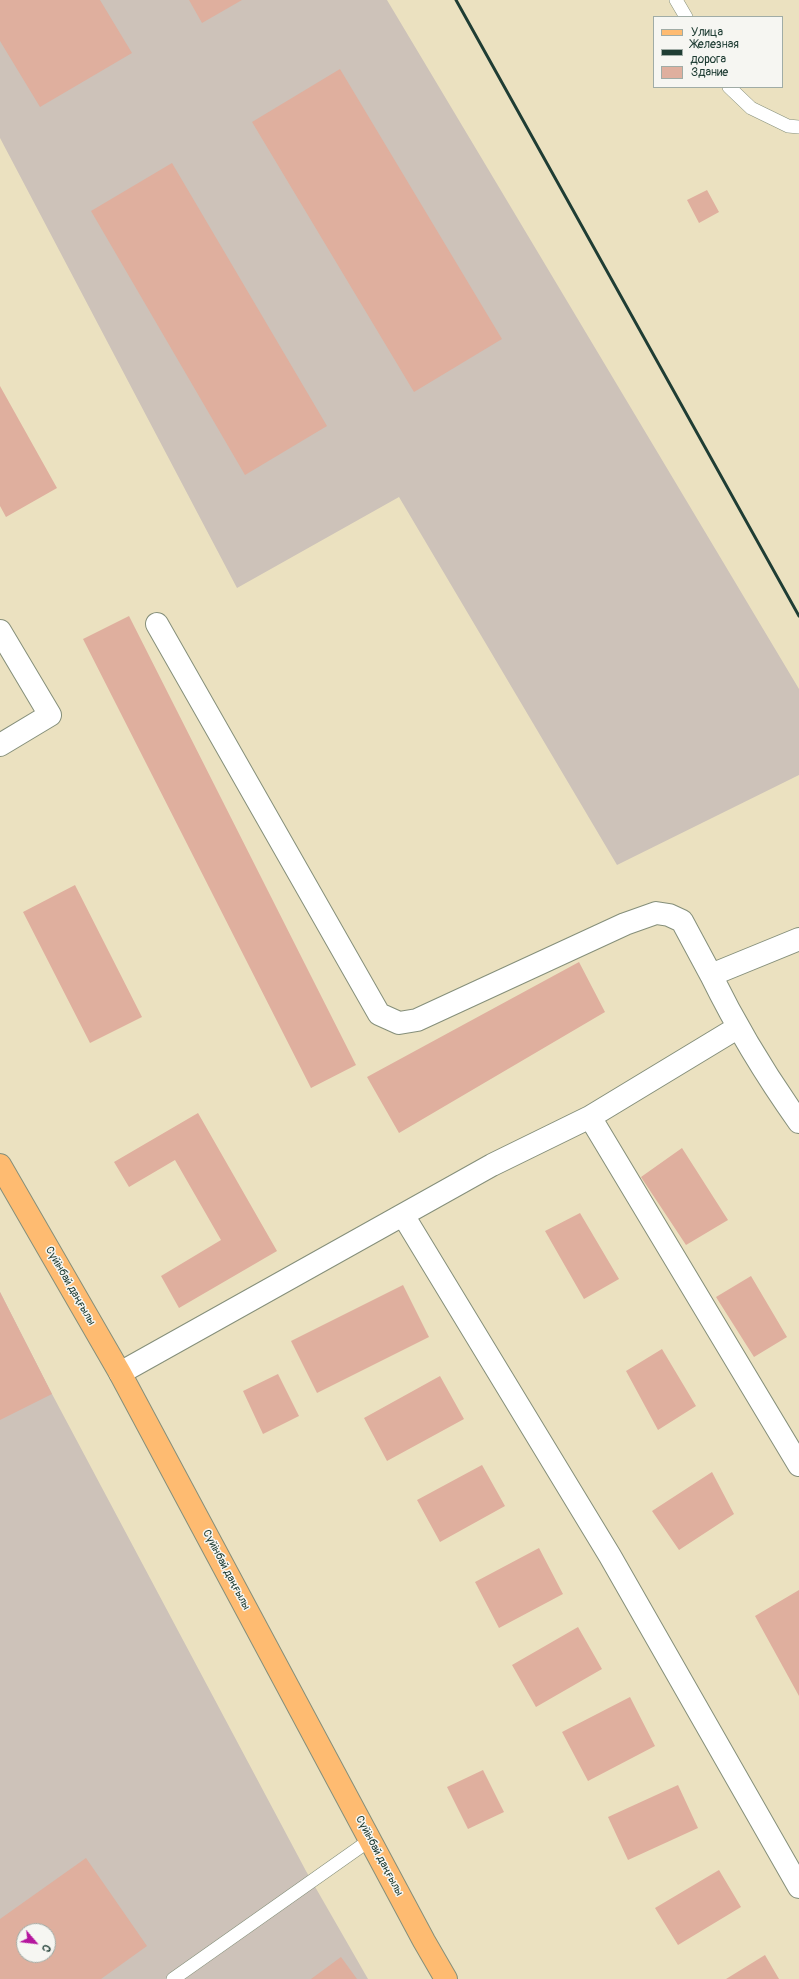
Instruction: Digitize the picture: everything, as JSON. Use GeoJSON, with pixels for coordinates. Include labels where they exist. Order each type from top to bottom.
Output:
{"type":"FeatureCollection","features":[{"type":"Feature","properties":{"kind":"main road","name":"Сүйінбай даңғылы"},"geometry":{"type":"LineString","coordinates":[[0,1165],[120,1373],[446,1979]]}},
{"type":"Feature","properties":{"kind":"street"},"geometry":{"type":"LineString","coordinates":[[157,624],[379,1014],[399,1023],[417,1020],[625,924],[656,913],[670,915],[682,921],[737,1028],[767,1076],[799,1122]]}},
{"type":"Feature","properties":{"kind":"street"},"geometry":{"type":"LineString","coordinates":[[0,632],[50,715],[0,745]]}},
{"type":"Feature","properties":{"kind":"street"},"geometry":{"type":"LineString","coordinates":[[711,975],[799,939]]}},
{"type":"Feature","properties":{"kind":"street"},"geometry":{"type":"LineString","coordinates":[[120,1373],[492,1165],[590,1118],[737,1028]]}},
{"type":"Feature","properties":{"kind":"street"},"geometry":{"type":"LineString","coordinates":[[590,1118],[799,1466]]}},
{"type":"Feature","properties":{"kind":"street"},"geometry":{"type":"LineString","coordinates":[[403,1215],[610,1556],[799,1887]]}},
{"type":"Feature","properties":{"kind":"lane"},"geometry":{"type":"LineString","coordinates":[[676,0],[685,16]]}},
{"type":"Feature","properties":{"kind":"lane"},"geometry":{"type":"LineString","coordinates":[[730,88],[751,108],[788,126],[799,127]]}},
{"type":"Feature","properties":{"kind":"lane"},"geometry":{"type":"LineString","coordinates":[[173,1979],[370,1840]]}},
{"type":"Feature","properties":{"kind":"shaded area"},"geometry":{"type":"Polygon","coordinates":[[[0,0],[387,0],[799,689],[799,775],[617,865],[399,497],[237,588],[0,138],[0,0]]]}},
{"type":"Feature","properties":{"kind":"shaded area"},"geometry":{"type":"Polygon","coordinates":[[[0,1292],[52,1394],[306,1871],[368,1979],[0,1979],[0,1292]]]}},
{"type":"Feature","properties":{"kind":"building"},"geometry":{"type":"Polygon","coordinates":[[[0,0],[100,0],[132,53],[40,107],[0,41],[0,0]]]}},
{"type":"Feature","properties":{"kind":"building"},"geometry":{"type":"Polygon","coordinates":[[[189,0],[242,0],[202,23],[189,0]]]}},
{"type":"Feature","properties":{"kind":"building"},"geometry":{"type":"Polygon","coordinates":[[[340,69],[502,339],[414,392],[252,122],[340,69]]]}},
{"type":"Feature","properties":{"kind":"building"},"geometry":{"type":"Polygon","coordinates":[[[172,163],[327,426],[245,475],[91,211],[172,163]]]}},
{"type":"Feature","properties":{"kind":"building"},"geometry":{"type":"Polygon","coordinates":[[[707,190],[719,212],[699,223],[687,200],[707,190]]]}},
{"type":"Feature","properties":{"kind":"building"},"geometry":{"type":"Polygon","coordinates":[[[0,386],[57,488],[6,517],[0,506],[0,386]]]}},
{"type":"Feature","properties":{"kind":"building"},"geometry":{"type":"Polygon","coordinates":[[[129,616],[356,1065],[311,1088],[83,639],[129,616]]]}},
{"type":"Feature","properties":{"kind":"building"},"geometry":{"type":"Polygon","coordinates":[[[75,885],[142,1017],[90,1043],[23,912],[75,885]]]}},
{"type":"Feature","properties":{"kind":"building"},"geometry":{"type":"Polygon","coordinates":[[[579,962],[605,1012],[399,1133],[367,1077],[579,962]]]}},
{"type":"Feature","properties":{"kind":"building"},"geometry":{"type":"Polygon","coordinates":[[[198,1113],[277,1251],[179,1308],[161,1276],[221,1240],[175,1160],[129,1187],[114,1162],[198,1113]]]}},
{"type":"Feature","properties":{"kind":"building"},"geometry":{"type":"Polygon","coordinates":[[[682,1148],[728,1220],[686,1245],[641,1177],[682,1148]]]}},
{"type":"Feature","properties":{"kind":"building"},"geometry":{"type":"Polygon","coordinates":[[[580,1213],[619,1279],[584,1299],[545,1231],[580,1213]]]}},
{"type":"Feature","properties":{"kind":"building"},"geometry":{"type":"Polygon","coordinates":[[[751,1276],[787,1337],[754,1357],[716,1297],[751,1276]]]}},
{"type":"Feature","properties":{"kind":"building"},"geometry":{"type":"Polygon","coordinates":[[[403,1285],[429,1337],[317,1393],[291,1341],[403,1285]]]}},
{"type":"Feature","properties":{"kind":"building"},"geometry":{"type":"Polygon","coordinates":[[[0,1292],[52,1394],[0,1420],[0,1292]]]}},
{"type":"Feature","properties":{"kind":"building"},"geometry":{"type":"Polygon","coordinates":[[[662,1349],[696,1406],[658,1430],[626,1371],[662,1349]]]}},
{"type":"Feature","properties":{"kind":"building"},"geometry":{"type":"Polygon","coordinates":[[[278,1374],[299,1416],[263,1434],[243,1391],[278,1374]]]}},
{"type":"Feature","properties":{"kind":"building"},"geometry":{"type":"Polygon","coordinates":[[[440,1376],[464,1419],[387,1461],[364,1418],[440,1376]]]}},
{"type":"Feature","properties":{"kind":"building"},"geometry":{"type":"Polygon","coordinates":[[[482,1465],[505,1506],[440,1542],[417,1500],[482,1465]]]}},
{"type":"Feature","properties":{"kind":"building"},"geometry":{"type":"Polygon","coordinates":[[[712,1472],[734,1514],[679,1550],[652,1511],[712,1472]]]}},
{"type":"Feature","properties":{"kind":"building"},"geometry":{"type":"Polygon","coordinates":[[[539,1548],[563,1594],[499,1628],[475,1582],[539,1548]]]}},
{"type":"Feature","properties":{"kind":"building"},"geometry":{"type":"Polygon","coordinates":[[[799,1590],[799,1696],[755,1616],[799,1590]]]}},
{"type":"Feature","properties":{"kind":"building"},"geometry":{"type":"Polygon","coordinates":[[[578,1627],[602,1669],[536,1707],[512,1665],[578,1627]]]}},
{"type":"Feature","properties":{"kind":"building"},"geometry":{"type":"Polygon","coordinates":[[[630,1697],[655,1746],[588,1781],[562,1732],[630,1697]]]}},
{"type":"Feature","properties":{"kind":"building"},"geometry":{"type":"Polygon","coordinates":[[[483,1770],[504,1812],[468,1829],[447,1787],[483,1770]]]}},
{"type":"Feature","properties":{"kind":"building"},"geometry":{"type":"Polygon","coordinates":[[[678,1785],[698,1828],[628,1860],[608,1817],[678,1785]]]}},
{"type":"Feature","properties":{"kind":"building"},"geometry":{"type":"Polygon","coordinates":[[[86,1858],[147,1946],[101,1979],[0,1979],[0,1919],[86,1858]]]}},
{"type":"Feature","properties":{"kind":"building"},"geometry":{"type":"Polygon","coordinates":[[[719,1870],[741,1907],[678,1945],[655,1908],[719,1870]]]}},
{"type":"Feature","properties":{"kind":"building"},"geometry":{"type":"Polygon","coordinates":[[[765,1955],[779,1979],[726,1979],[765,1955]]]}},
{"type":"Feature","properties":{"kind":"building"},"geometry":{"type":"Polygon","coordinates":[[[341,1957],[357,1979],[311,1979],[341,1957]]]}},
{"type":"Feature","properties":{"kind":"railway"},"geometry":{"type":"LineString","coordinates":[[456,0],[799,616]]}}]}
